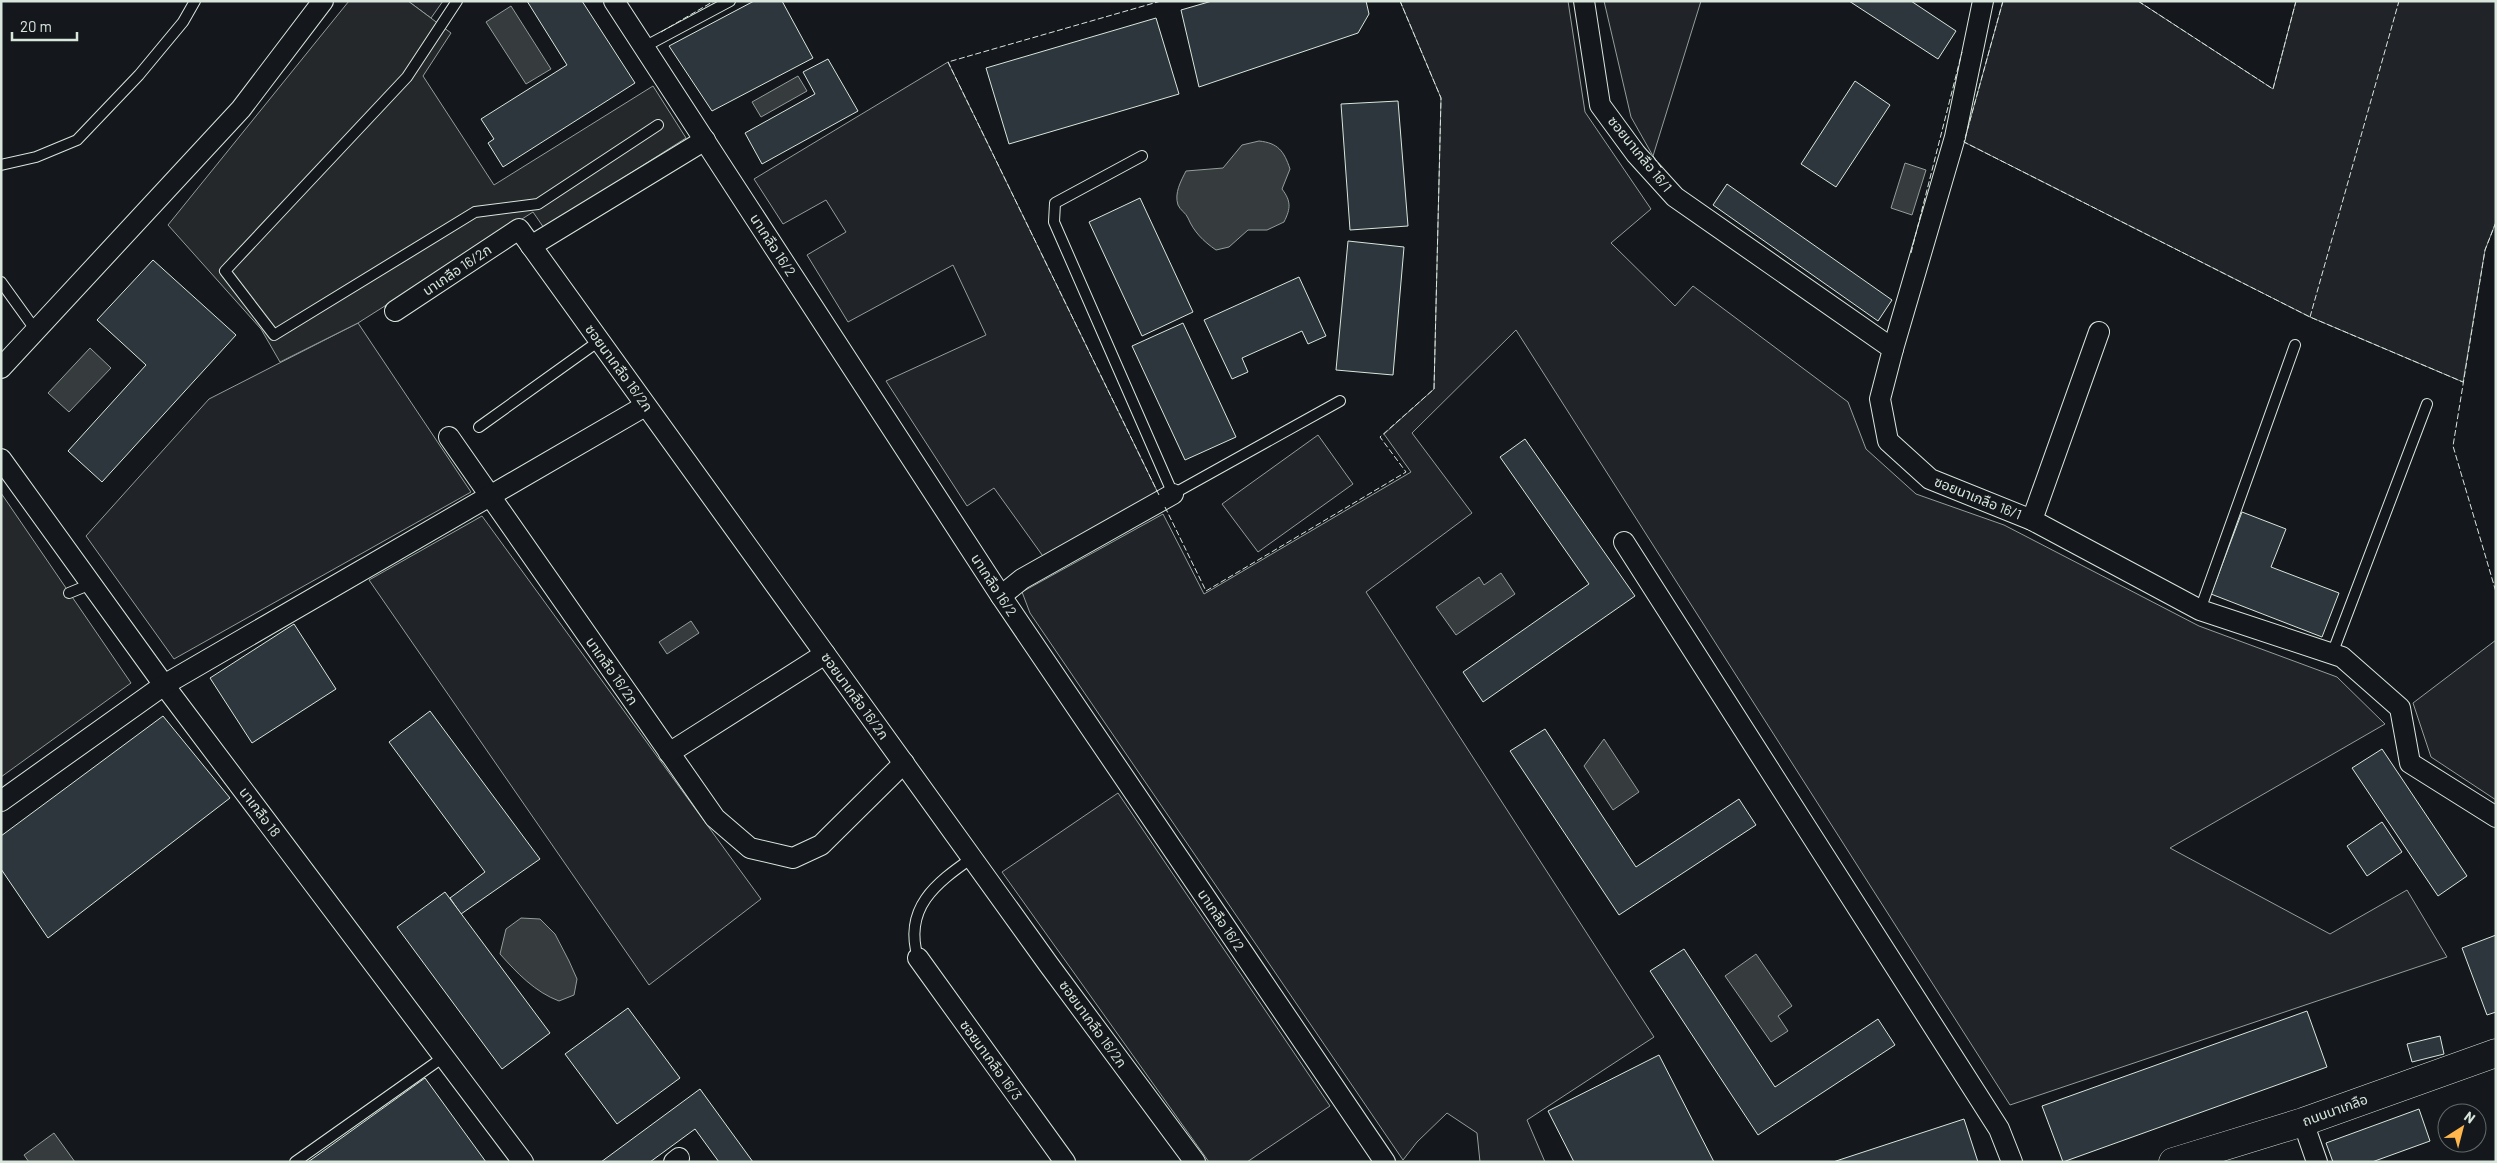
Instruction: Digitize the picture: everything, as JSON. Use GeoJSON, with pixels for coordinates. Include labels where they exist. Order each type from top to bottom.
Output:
{"type":"FeatureCollection","features":[{"type":"Feature","properties":{"kind":"street"},"geometry":{"type":"LineString","coordinates":[[1,368],[241,109],[323,1]]}},
{"type":"Feature","properties":{"kind":"street","name":"นาเกลือ 16/2"},"geometry":{"type":"LineString","coordinates":[[614,1],[1001,596],[1385,1162]]}},
{"type":"Feature","properties":{"kind":"street","name":"ซอยนาเกลือ 16/1"},"geometry":{"type":"LineString","coordinates":[[1584,1],[1600,105],[1636,154],[1675,197],[1893,349],[1880,399],[1888,442],[1930,480],[2032,520],[2200,610],[2342,657],[2400,708],[2410,763],[2496,817]]}},
{"type":"Feature","properties":{"kind":"street"},"geometry":{"type":"LineString","coordinates":[[1893,349],[1955,137],[1983,1]]}},
{"type":"Feature","properties":{"kind":"street"},"geometry":{"type":"LineString","coordinates":[[531,246],[705,140]]}},
{"type":"Feature","properties":{"kind":"street","name":"ซอยนาเกลือ 16/2ก"},"geometry":{"type":"LineString","coordinates":[[519,229],[972,858],[1194,1162]]}},
{"type":"Feature","properties":{"kind":"street","name":"นาเกลือ 16/2ก"},"geometry":{"type":"LineString","coordinates":[[395,311],[519,229]]}},
{"type":"Feature","properties":{"kind":"street"},"geometry":{"type":"LineString","coordinates":[[2032,520],[2099,332]]}},
{"type":"Feature","properties":{"kind":"street"},"geometry":{"type":"LineString","coordinates":[[1,802],[164,685],[646,406]]}},
{"type":"Feature","properties":{"kind":"street","name":"นาเกลือ 16/2ก"},"geometry":{"type":"LineString","coordinates":[[449,437],[715,818],[750,848],[793,858],[821,845],[904,763]]}},
{"type":"Feature","properties":{"kind":"street","name":"นาเกลือ 18"},"geometry":{"type":"LineString","coordinates":[[3,466],[164,685],[523,1162]]}},
{"type":"Feature","properties":{"kind":"street"},"geometry":{"type":"LineString","coordinates":[[1001,596],[1022,578],[1173,494]]}},
{"type":"Feature","properties":{"kind":"street"},"geometry":{"type":"LineString","coordinates":[[1624,542],[1999,1129],[2012,1162]]}},
{"type":"Feature","properties":{"kind":"street"},"geometry":{"type":"LineString","coordinates":[[669,753],[825,654]]}},
{"type":"Feature","properties":{"kind":"street","name":"ซอยนาเกลือ 16/3"},"geometry":{"type":"LineString","coordinates":[[918,958],[1065,1162]]}},
{"type":"Feature","properties":{"kind":"street","name":"ถนนนาเกลือ"},"geometry":{"type":"LineString","coordinates":[[2173,1162],[2303,1122],[2496,1053]]}},
{"type":"Feature","properties":{"kind":"street"},"geometry":{"type":"LineString","coordinates":[[2303,1122],[2317,1162]]}},
{"type":"Feature","properties":{"kind":"lane"},"geometry":{"type":"LineString","coordinates":[[1,165],[36,157],[77,140],[139,75],[184,22],[195,1]]}},
{"type":"Feature","properties":{"kind":"lane"},"geometry":{"type":"LineString","coordinates":[[457,1],[407,77],[225,271],[274,335],[475,212],[538,204],[658,125]]}},
{"type":"Feature","properties":{"kind":"lane"},"geometry":{"type":"LineString","coordinates":[[644,47],[730,1]]}},
{"type":"Feature","properties":{"kind":"lane"},"geometry":{"type":"LineString","coordinates":[[1142,156],[1055,203],[1054,222],[1173,494],[1340,401]]}},
{"type":"Feature","properties":{"kind":"lane"},"geometry":{"type":"LineString","coordinates":[[1,282],[36,332]]}},
{"type":"Feature","properties":{"kind":"lane"},"geometry":{"type":"LineString","coordinates":[[479,427],[599,341]]}},
{"type":"Feature","properties":{"kind":"lane"},"geometry":{"type":"LineString","coordinates":[[2200,610],[2295,345]]}},
{"type":"Feature","properties":{"kind":"lane"},"geometry":{"type":"LineString","coordinates":[[2332,654],[2428,404]]}},
{"type":"Feature","properties":{"kind":"lane"},"geometry":{"type":"LineString","coordinates":[[69,593],[91,584]]}},
{"type":"Feature","properties":{"kind":"lane"},"geometry":{"type":"LineString","coordinates":[[918,958],[915,947],[914,928],[923,902],[934,887],[972,858]]}},
{"type":"Feature","properties":{"kind":"lane"},"geometry":{"type":"LineString","coordinates":[[295,1162],[445,1056]]}},
{"type":"Feature","properties":{"kind":"shaded area"},"geometry":{"type":"Polygon","coordinates":[[[349,1],[408,1],[451,33],[423,76],[494,185],[653,86],[686,138],[544,228],[533,212],[358,323],[280,362],[261,329],[168,225],[349,1]]]}},
{"type":"Feature","properties":{"kind":"shaded area"},"geometry":{"type":"Polygon","coordinates":[[[408,1],[443,1],[431,18],[408,1]]]}},
{"type":"Feature","properties":{"kind":"shaded area"},"geometry":{"type":"Polygon","coordinates":[[[1400,1],[1568,1],[1585,112],[1651,209],[1611,243],[1675,306],[1693,286],[1848,402],[1866,449],[1916,494],[2004,525],[2199,626],[2337,677],[2385,724],[2170,848],[2330,934],[2407,890],[2447,957],[2010,1105],[1516,330],[1412,433],[1472,513],[1366,592],[1654,1037],[1527,1120],[1545,1162],[1480,1162],[1477,1133],[1447,1113],[1417,1142],[1403,1160],[1030,613],[1022,592],[1163,514],[1204,594],[1411,472],[1384,434],[1434,389],[1441,98],[1400,1]]]}},
{"type":"Feature","properties":{"kind":"shaded area"},"geometry":{"type":"Polygon","coordinates":[[[1604,1],[1701,1],[1653,156],[1631,117],[1604,1]]]}},
{"type":"Feature","properties":{"kind":"shaded area"},"geometry":{"type":"Polygon","coordinates":[[[2003,1],[2138,1],[2273,89],[2296,1],[2496,1],[2496,222],[2485,250],[2463,382],[2310,317],[1964,142],[2003,1]]]}},
{"type":"Feature","properties":{"kind":"shaded area"},"geometry":{"type":"Polygon","coordinates":[[[511,6],[551,69],[526,84],[486,22],[511,6]]]}},
{"type":"Feature","properties":{"kind":"shaded area"},"geometry":{"type":"Polygon","coordinates":[[[948,62],[1159,495],[1045,559],[994,488],[967,506],[886,381],[986,335],[953,265],[848,322],[807,255],[846,232],[826,200],[783,224],[754,179],[948,62]]]}},
{"type":"Feature","properties":{"kind":"shaded area"},"geometry":{"type":"Polygon","coordinates":[[[798,76],[807,91],[761,117],[752,102],[798,76]]]}},
{"type":"Feature","properties":{"kind":"shaded area"},"geometry":{"type":"Polygon","coordinates":[[[1259,141],[1276,146],[1283,153],[1290,169],[1282,189],[1289,205],[1286,217],[1284,222],[1267,230],[1248,230],[1229,247],[1216,250],[1199,236],[1179,207],[1177,192],[1180,183],[1186,171],[1223,168],[1242,145],[1259,141]]]}},
{"type":"Feature","properties":{"kind":"shaded area"},"geometry":{"type":"Polygon","coordinates":[[[1905,163],[1926,170],[1912,215],[1891,208],[1905,163]]]}},
{"type":"Feature","properties":{"kind":"shaded area"},"geometry":{"type":"Polygon","coordinates":[[[358,323],[471,492],[174,659],[86,536],[209,399],[358,323]]]}},
{"type":"Feature","properties":{"kind":"shaded area"},"geometry":{"type":"Polygon","coordinates":[[[90,348],[111,368],[69,412],[48,393],[90,348]]]}},
{"type":"Feature","properties":{"kind":"shaded area"},"geometry":{"type":"Polygon","coordinates":[[[1318,435],[1353,484],[1258,552],[1222,504],[1318,435]]]}},
{"type":"Feature","properties":{"kind":"shaded area"},"geometry":{"type":"Polygon","coordinates":[[[1,493],[131,683],[1,777],[1,493]]]}},
{"type":"Feature","properties":{"kind":"shaded area"},"geometry":{"type":"Polygon","coordinates":[[[482,516],[761,899],[649,985],[369,580],[482,516]]]}},
{"type":"Feature","properties":{"kind":"shaded area"},"geometry":{"type":"Polygon","coordinates":[[[1501,573],[1515,594],[1456,635],[1436,607],[1479,577],[1484,585],[1501,573]]]}},
{"type":"Feature","properties":{"kind":"shaded area"},"geometry":{"type":"Polygon","coordinates":[[[691,621],[699,633],[667,654],[659,642],[691,621]]]}},
{"type":"Feature","properties":{"kind":"shaded area"},"geometry":{"type":"Polygon","coordinates":[[[2496,640],[2496,800],[2431,757],[2413,703],[2496,640]]]}},
{"type":"Feature","properties":{"kind":"shaded area"},"geometry":{"type":"Polygon","coordinates":[[[1604,739],[1639,792],[1613,810],[1584,766],[1604,739]]]}},
{"type":"Feature","properties":{"kind":"shaded area"},"geometry":{"type":"Polygon","coordinates":[[[1118,793],[1330,1106],[1247,1162],[1209,1162],[1002,872],[1118,793]]]}},
{"type":"Feature","properties":{"kind":"shaded area"},"geometry":{"type":"Polygon","coordinates":[[[521,918],[540,919],[555,934],[577,979],[574,995],[559,1001],[542,993],[500,954],[506,929],[521,918]]]}},
{"type":"Feature","properties":{"kind":"shaded area"},"geometry":{"type":"Polygon","coordinates":[[[1756,954],[1792,1006],[1778,1016],[1788,1031],[1771,1042],[1725,976],[1756,954]]]}},
{"type":"Feature","properties":{"kind":"shaded area"},"geometry":{"type":"Polygon","coordinates":[[[54,1133],[75,1162],[29,1162],[24,1155],[54,1133]]]}},
{"type":"Feature","properties":{"kind":"building"},"geometry":{"type":"Polygon","coordinates":[[[527,1],[582,1],[635,83],[503,167],[488,143],[494,139],[481,119],[567,65],[527,1]]]}},
{"type":"Feature","properties":{"kind":"building"},"geometry":{"type":"Polygon","coordinates":[[[754,1],[782,1],[813,58],[712,111],[669,46],[754,1]]]}},
{"type":"Feature","properties":{"kind":"building"},"geometry":{"type":"Polygon","coordinates":[[[1212,1],[1366,1],[1369,14],[1358,33],[1199,87],[1181,10],[1212,1]]]}},
{"type":"Feature","properties":{"kind":"building"},"geometry":{"type":"Polygon","coordinates":[[[1849,1],[1911,1],[1956,31],[1938,59],[1849,1]]]}},
{"type":"Feature","properties":{"kind":"building"},"geometry":{"type":"Polygon","coordinates":[[[1156,18],[1179,94],[1009,144],[986,68],[1156,18]]]}},
{"type":"Feature","properties":{"kind":"building"},"geometry":{"type":"Polygon","coordinates":[[[828,59],[858,111],[762,164],[745,133],[815,94],[803,72],[828,59]]]}},
{"type":"Feature","properties":{"kind":"building"},"geometry":{"type":"Polygon","coordinates":[[[1855,81],[1890,105],[1836,187],[1801,164],[1855,81]]]}},
{"type":"Feature","properties":{"kind":"building"},"geometry":{"type":"Polygon","coordinates":[[[1398,101],[1408,226],[1350,230],[1341,104],[1398,101]]]}},
{"type":"Feature","properties":{"kind":"building"},"geometry":{"type":"Polygon","coordinates":[[[1727,184],[1892,300],[1878,321],[1713,205],[1727,184]]]}},
{"type":"Feature","properties":{"kind":"building"},"geometry":{"type":"Polygon","coordinates":[[[1140,198],[1193,312],[1142,336],[1089,222],[1140,198]]]}},
{"type":"Feature","properties":{"kind":"building"},"geometry":{"type":"Polygon","coordinates":[[[1348,241],[1404,247],[1393,375],[1336,370],[1348,241]]]}},
{"type":"Feature","properties":{"kind":"building"},"geometry":{"type":"Polygon","coordinates":[[[153,260],[236,335],[102,482],[68,451],[146,365],[97,320],[153,260]]]}},
{"type":"Feature","properties":{"kind":"building"},"geometry":{"type":"Polygon","coordinates":[[[1299,277],[1326,336],[1308,344],[1302,331],[1242,358],[1248,372],[1232,379],[1204,320],[1299,277]]]}},
{"type":"Feature","properties":{"kind":"building"},"geometry":{"type":"Polygon","coordinates":[[[1183,323],[1236,437],[1185,460],[1132,346],[1183,323]]]}},
{"type":"Feature","properties":{"kind":"building"},"geometry":{"type":"Polygon","coordinates":[[[1525,439],[1635,596],[1483,702],[1463,672],[1589,584],[1500,457],[1525,439]]]}},
{"type":"Feature","properties":{"kind":"building"},"geometry":{"type":"Polygon","coordinates":[[[2242,512],[2286,529],[2271,567],[2339,593],[2322,637],[2211,594],[2242,512]]]}},
{"type":"Feature","properties":{"kind":"building"},"geometry":{"type":"Polygon","coordinates":[[[294,624],[336,689],[252,743],[210,678],[294,624]]]}},
{"type":"Feature","properties":{"kind":"building"},"geometry":{"type":"Polygon","coordinates":[[[430,711],[540,859],[461,914],[450,898],[485,872],[389,742],[430,711]]]}},
{"type":"Feature","properties":{"kind":"building"},"geometry":{"type":"Polygon","coordinates":[[[163,716],[230,798],[48,938],[1,869],[1,836],[163,716]]]}},
{"type":"Feature","properties":{"kind":"building"},"geometry":{"type":"Polygon","coordinates":[[[1545,729],[1636,867],[1739,799],[1756,825],[1619,915],[1510,751],[1545,729]]]}},
{"type":"Feature","properties":{"kind":"building"},"geometry":{"type":"Polygon","coordinates":[[[2382,749],[2467,876],[2438,896],[2352,768],[2382,749]]]}},
{"type":"Feature","properties":{"kind":"building"},"geometry":{"type":"Polygon","coordinates":[[[2382,822],[2402,852],[2367,876],[2347,846],[2382,822]]]}},
{"type":"Feature","properties":{"kind":"building"},"geometry":{"type":"Polygon","coordinates":[[[445,892],[550,1033],[502,1069],[397,927],[445,892]]]}},
{"type":"Feature","properties":{"kind":"building"},"geometry":{"type":"Polygon","coordinates":[[[2496,935],[2496,1012],[2487,1015],[2462,948],[2496,935]]]}},
{"type":"Feature","properties":{"kind":"building"},"geometry":{"type":"Polygon","coordinates":[[[1684,949],[1775,1087],[1878,1019],[1895,1045],[1758,1135],[1650,971],[1684,949]]]}},
{"type":"Feature","properties":{"kind":"building"},"geometry":{"type":"Polygon","coordinates":[[[628,1008],[680,1078],[617,1124],[565,1054],[628,1008]]]}},
{"type":"Feature","properties":{"kind":"building"},"geometry":{"type":"Polygon","coordinates":[[[2307,1011],[2327,1067],[2063,1162],[2042,1106],[2307,1011]]]}},
{"type":"Feature","properties":{"kind":"building"},"geometry":{"type":"Polygon","coordinates":[[[2440,1036],[2444,1054],[2412,1062],[2407,1044],[2440,1036]]]}},
{"type":"Feature","properties":{"kind":"building"},"geometry":{"type":"Polygon","coordinates":[[[1659,1055],[1714,1162],[1574,1162],[1548,1111],[1659,1055]]]}},
{"type":"Feature","properties":{"kind":"building"},"geometry":{"type":"Polygon","coordinates":[[[425,1078],[486,1162],[308,1162],[425,1078]]]}},
{"type":"Feature","properties":{"kind":"building"},"geometry":{"type":"Polygon","coordinates":[[[700,1089],[753,1162],[719,1162],[695,1129],[650,1162],[601,1162],[700,1089]]]}},
{"type":"Feature","properties":{"kind":"building"},"geometry":{"type":"Polygon","coordinates":[[[2419,1109],[2430,1141],[2372,1162],[2333,1162],[2326,1143],[2419,1109]]]}},
{"type":"Feature","properties":{"kind":"building"},"geometry":{"type":"Polygon","coordinates":[[[1964,1119],[1978,1162],[1833,1162],[1964,1119]]]}},
{"type":"Feature","properties":{"kind":"fence"},"geometry":{"type":"LineString","coordinates":[[661,32],[714,1]]}},
{"type":"Feature","properties":{"kind":"fence"},"geometry":{"type":"LineString","coordinates":[[1159,495],[948,62],[1161,1]]}},
{"type":"Feature","properties":{"kind":"fence"},"geometry":{"type":"LineString","coordinates":[[1165,507],[1206,591],[1406,472],[1380,437],[1434,389],[1441,98],[1400,1]]}},
{"type":"Feature","properties":{"kind":"fence"},"geometry":{"type":"LineString","coordinates":[[2003,1],[1964,142],[2310,317],[2463,382]]}},
{"type":"Feature","properties":{"kind":"fence"},"geometry":{"type":"LineString","coordinates":[[2138,1],[2273,89],[2296,1]]}},
{"type":"Feature","properties":{"kind":"fence"},"geometry":{"type":"LineString","coordinates":[[2310,317],[2399,1]]}},
{"type":"Feature","properties":{"kind":"fence"},"geometry":{"type":"LineString","coordinates":[[1911,253],[1962,52]]}},
{"type":"Feature","properties":{"kind":"fence"},"geometry":{"type":"LineString","coordinates":[[1653,156],[1663,170]]}},
{"type":"Feature","properties":{"kind":"fence"},"geometry":{"type":"LineString","coordinates":[[2496,222],[2485,250],[2453,446],[2496,592]]}}]}
